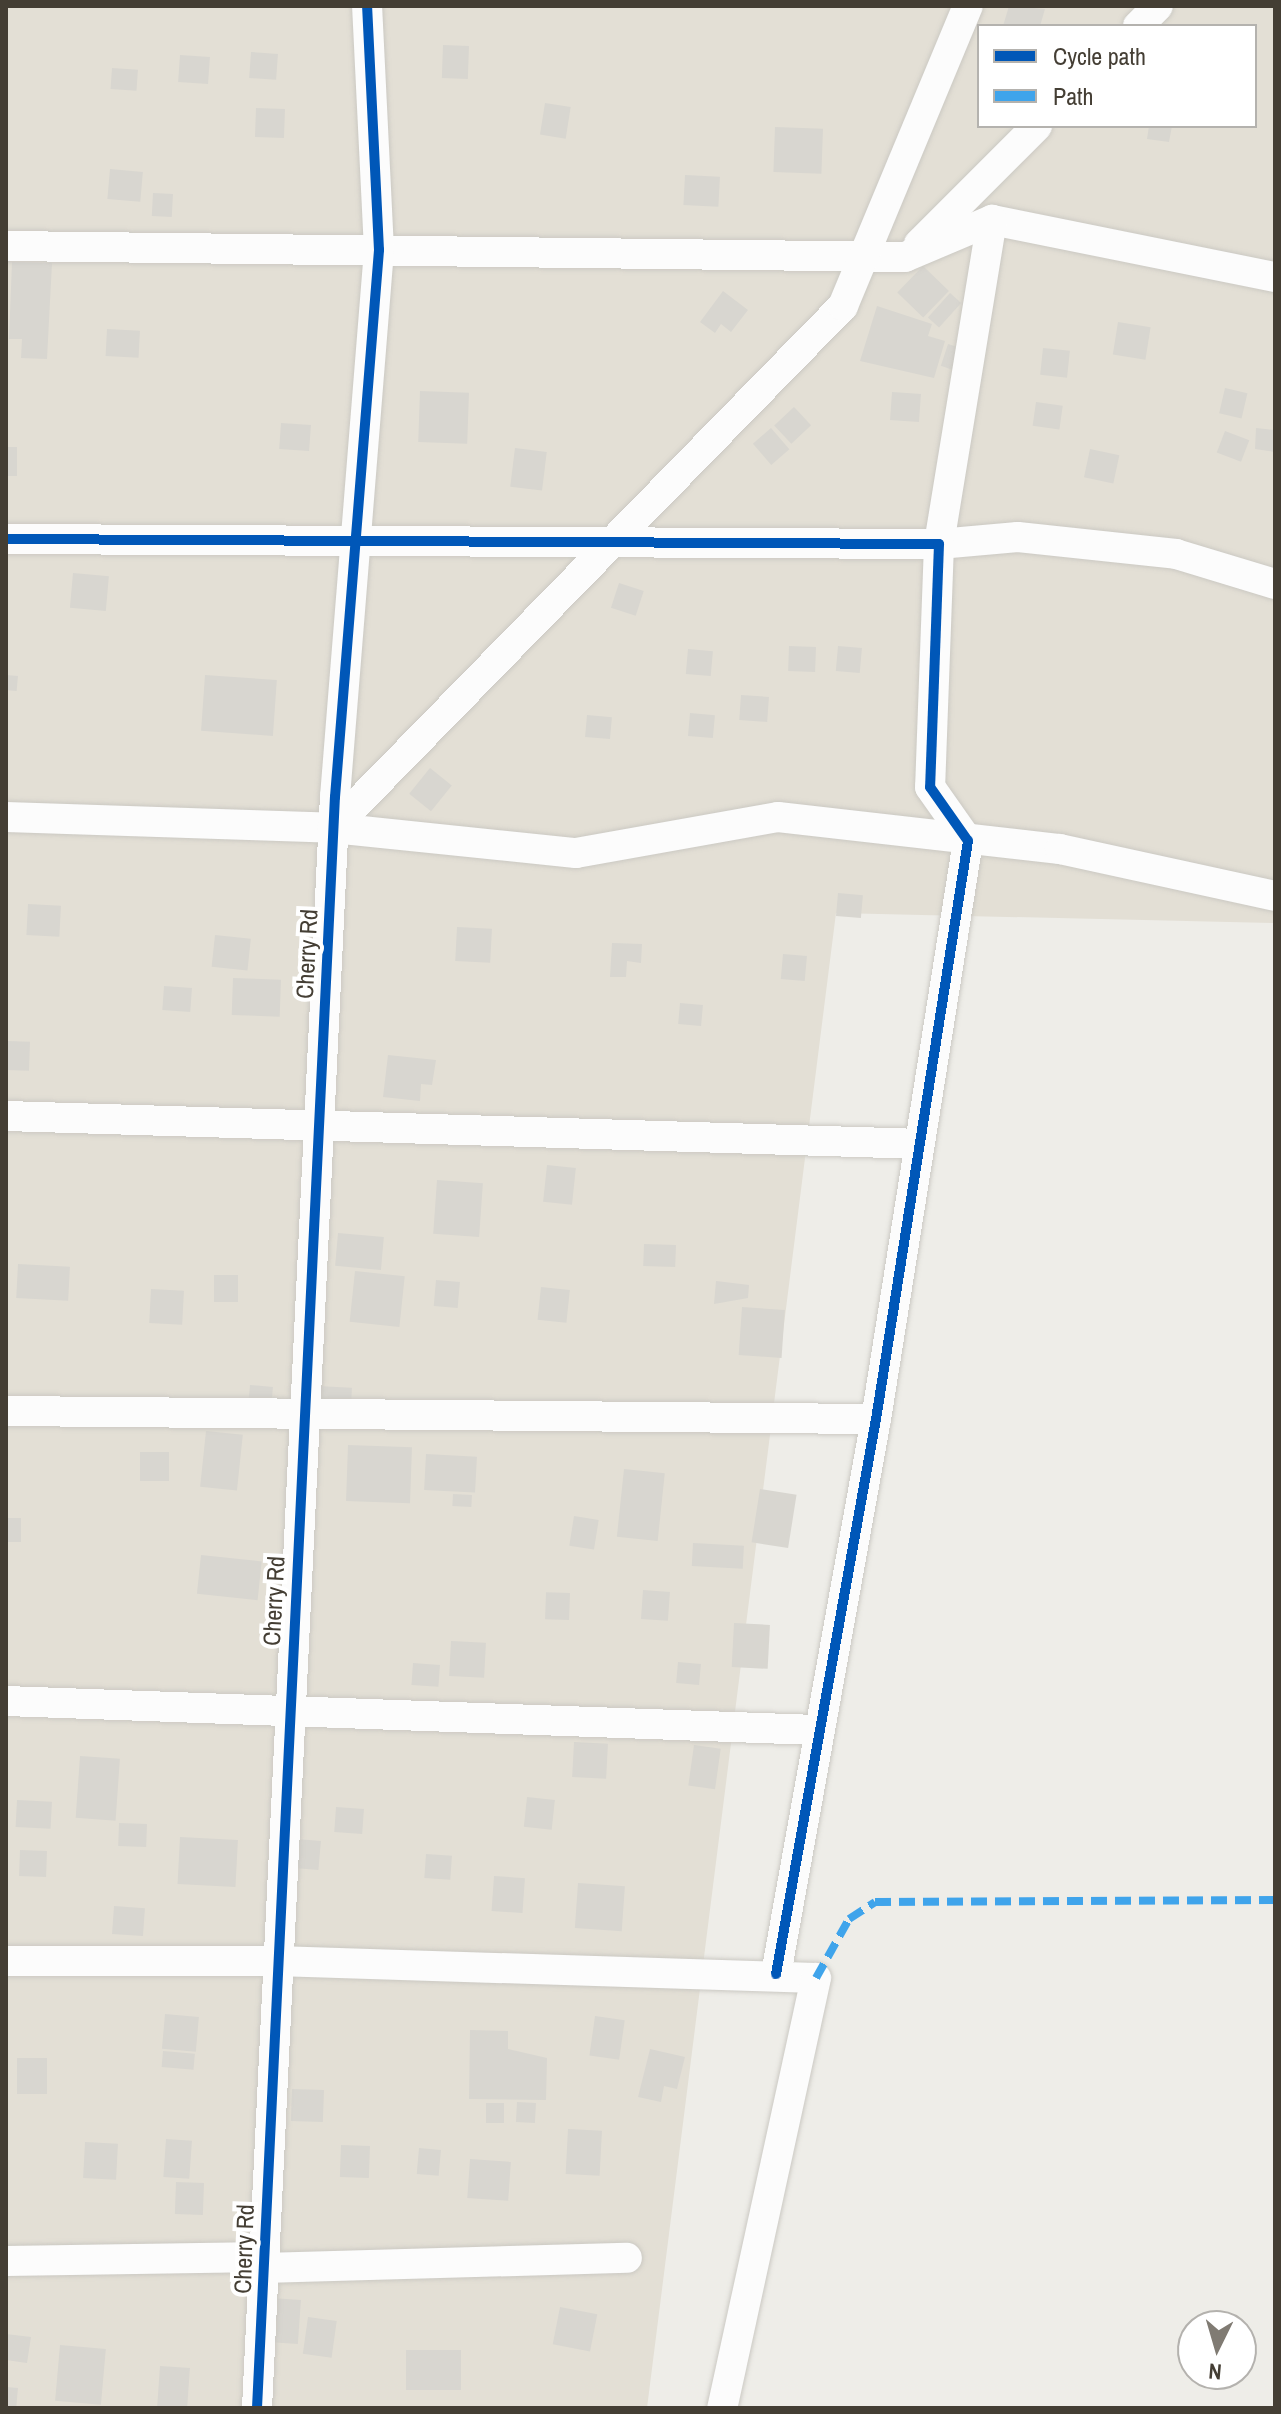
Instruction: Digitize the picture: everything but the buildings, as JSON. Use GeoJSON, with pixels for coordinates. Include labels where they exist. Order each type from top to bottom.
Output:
{"type":"FeatureCollection","features":[{"type":"Feature","properties":{"kind":"street","name":"Cherry Rd"},"geometry":{"type":"LineString","coordinates":[[257,2408],[276,1961],[333,828],[351,545],[379,250],[367,6]]}},
{"type":"Feature","properties":{"kind":"street"},"geometry":{"type":"LineString","coordinates":[[843,306],[968,6]]}},
{"type":"Feature","properties":{"kind":"street"},"geometry":{"type":"LineString","coordinates":[[1140,24],[1158,6]]}},
{"type":"Feature","properties":{"kind":"street"},"geometry":{"type":"LineString","coordinates":[[333,828],[843,306],[905,257],[1035,128]]}},
{"type":"Feature","properties":{"kind":"street"},"geometry":{"type":"LineString","coordinates":[[6,246],[905,257],[992,220],[1275,277]]}},
{"type":"Feature","properties":{"kind":"street"},"geometry":{"type":"LineString","coordinates":[[776,1974],[816,1730],[876,1419],[968,841],[930,787],[939,544],[992,220]]}},
{"type":"Feature","properties":{"kind":"street"},"geometry":{"type":"LineString","coordinates":[[6,539],[351,545],[939,544],[1018,537],[1176,554],[1275,584]]}},
{"type":"Feature","properties":{"kind":"street"},"geometry":{"type":"LineString","coordinates":[[6,817],[333,828],[576,853],[778,817],[968,841],[1060,849],[1275,896]]}},
{"type":"Feature","properties":{"kind":"street"},"geometry":{"type":"LineString","coordinates":[[6,1116],[318,1129],[920,1144]]}},
{"type":"Feature","properties":{"kind":"street"},"geometry":{"type":"LineString","coordinates":[[6,1411],[876,1419]]}},
{"type":"Feature","properties":{"kind":"street"},"geometry":{"type":"LineString","coordinates":[[6,1701],[289,1707],[816,1730]]}},
{"type":"Feature","properties":{"kind":"street"},"geometry":{"type":"LineString","coordinates":[[6,1961],[276,1961],[776,1974],[816,1978],[722,2408]]}},
{"type":"Feature","properties":{"kind":"street"},"geometry":{"type":"LineString","coordinates":[[6,2261],[263,2263],[627,2258]]}},
{"type":"Feature","properties":{"kind":"shaded area"},"geometry":{"type":"Polygon","coordinates":[[[6,6],[1275,6],[1275,923],[836,913],[647,2408],[6,2408],[6,6]]]}},
{"type":"Feature","properties":{"kind":"marked path"},"geometry":{"type":"LineString","coordinates":[[816,1978],[849,1919],[875,1902],[1275,1900]]}},
{"type":"Feature","properties":{"kind":"cycle path"},"geometry":{"type":"LineString","coordinates":[[257,2408],[335,797],[379,250],[367,6]]}},
{"type":"Feature","properties":{"kind":"cycle path"},"geometry":{"type":"LineString","coordinates":[[6,539],[939,544],[930,787],[968,841],[876,1419],[776,1974]]}}]}
